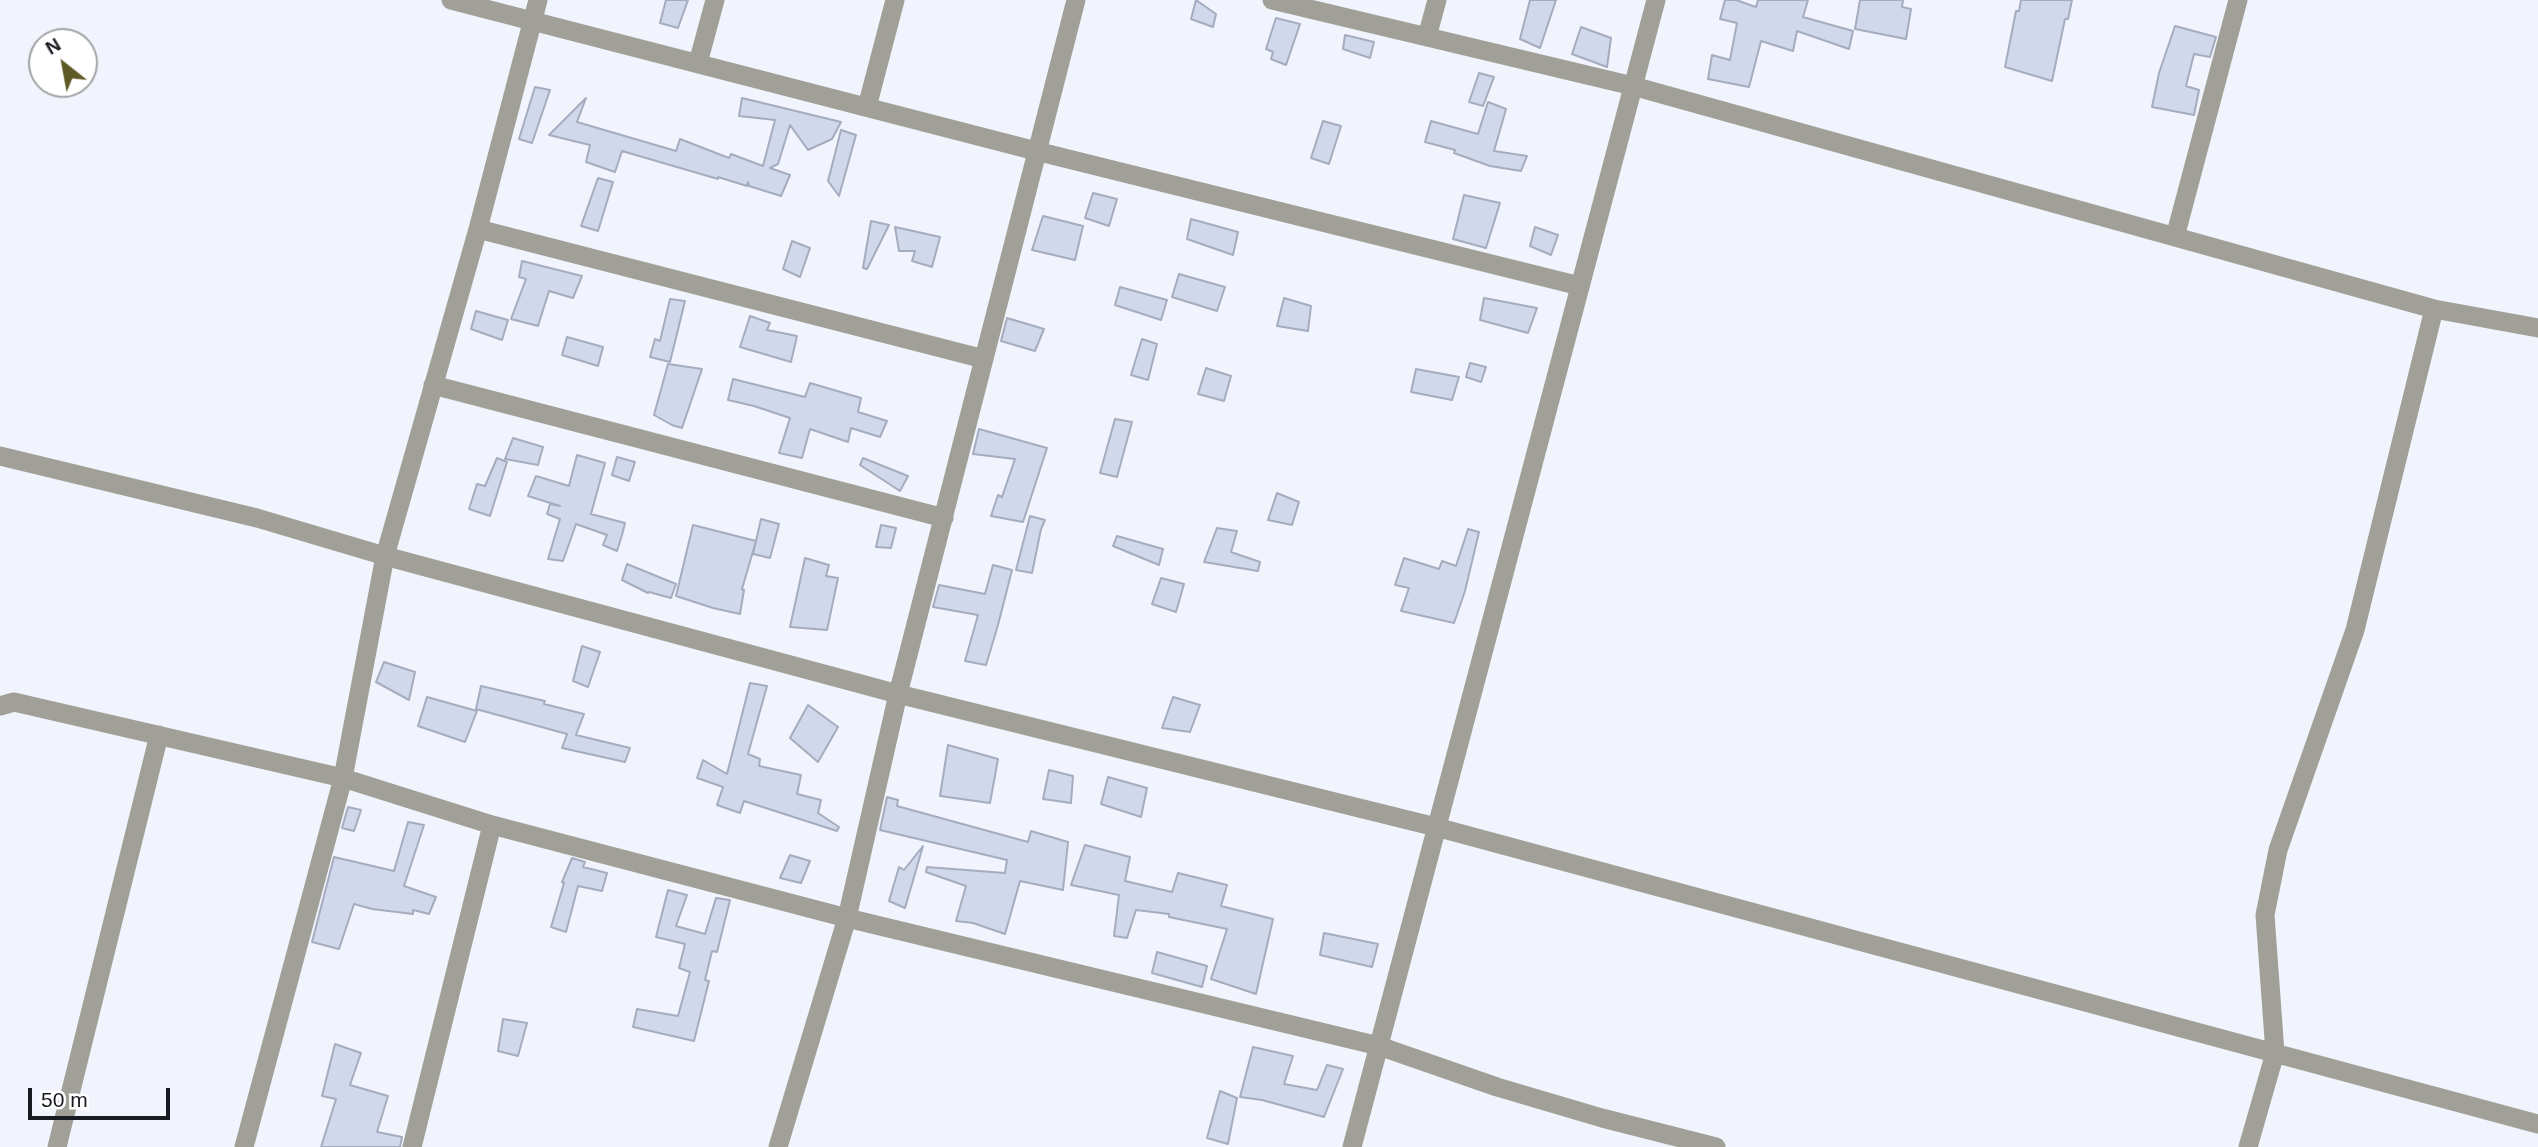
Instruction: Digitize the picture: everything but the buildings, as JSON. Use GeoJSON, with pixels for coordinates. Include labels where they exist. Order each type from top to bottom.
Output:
{"type":"FeatureCollection","features":[{"type":"Feature","properties":{"kind":"street"},"geometry":{"type":"LineString","coordinates":[[451,0],[1036,151],[1580,286]]}},
{"type":"Feature","properties":{"kind":"street"},"geometry":{"type":"LineString","coordinates":[[244,1147],[343,778],[385,556],[478,229],[538,0]]}},
{"type":"Feature","properties":{"kind":"street"},"geometry":{"type":"LineString","coordinates":[[698,63],[715,0]]}},
{"type":"Feature","properties":{"kind":"street"},"geometry":{"type":"LineString","coordinates":[[867,107],[895,0]]}},
{"type":"Feature","properties":{"kind":"street"},"geometry":{"type":"LineString","coordinates":[[778,1147],[847,918],[898,694],[1076,0]]}},
{"type":"Feature","properties":{"kind":"street"},"geometry":{"type":"LineString","coordinates":[[1272,0],[1633,86],[2434,309],[2538,328]]}},
{"type":"Feature","properties":{"kind":"street"},"geometry":{"type":"LineString","coordinates":[[1427,37],[1437,0]]}},
{"type":"Feature","properties":{"kind":"street"},"geometry":{"type":"LineString","coordinates":[[1352,1147],[1656,0]]}},
{"type":"Feature","properties":{"kind":"street"},"geometry":{"type":"LineString","coordinates":[[2175,237],[2238,0]]}},
{"type":"Feature","properties":{"kind":"street"},"geometry":{"type":"LineString","coordinates":[[478,229],[984,359]]}},
{"type":"Feature","properties":{"kind":"street"},"geometry":{"type":"LineString","coordinates":[[2248,1147],[2275,1053],[2265,915],[2278,850],[2355,630],[2434,309]]}},
{"type":"Feature","properties":{"kind":"street"},"geometry":{"type":"LineString","coordinates":[[433,385],[944,518]]}},
{"type":"Feature","properties":{"kind":"street"},"geometry":{"type":"LineString","coordinates":[[0,456],[257,518],[385,556],[898,694],[1436,827],[2538,1124]]}},
{"type":"Feature","properties":{"kind":"street"},"geometry":{"type":"LineString","coordinates":[[0,706],[14,702],[343,778],[492,825],[847,918],[1379,1046],[1497,1087],[1602,1118],[1716,1147]]}},
{"type":"Feature","properties":{"kind":"street"},"geometry":{"type":"LineString","coordinates":[[57,1147],[159,736]]}},
{"type":"Feature","properties":{"kind":"street"},"geometry":{"type":"LineString","coordinates":[[412,1147],[492,825]]}}]}
